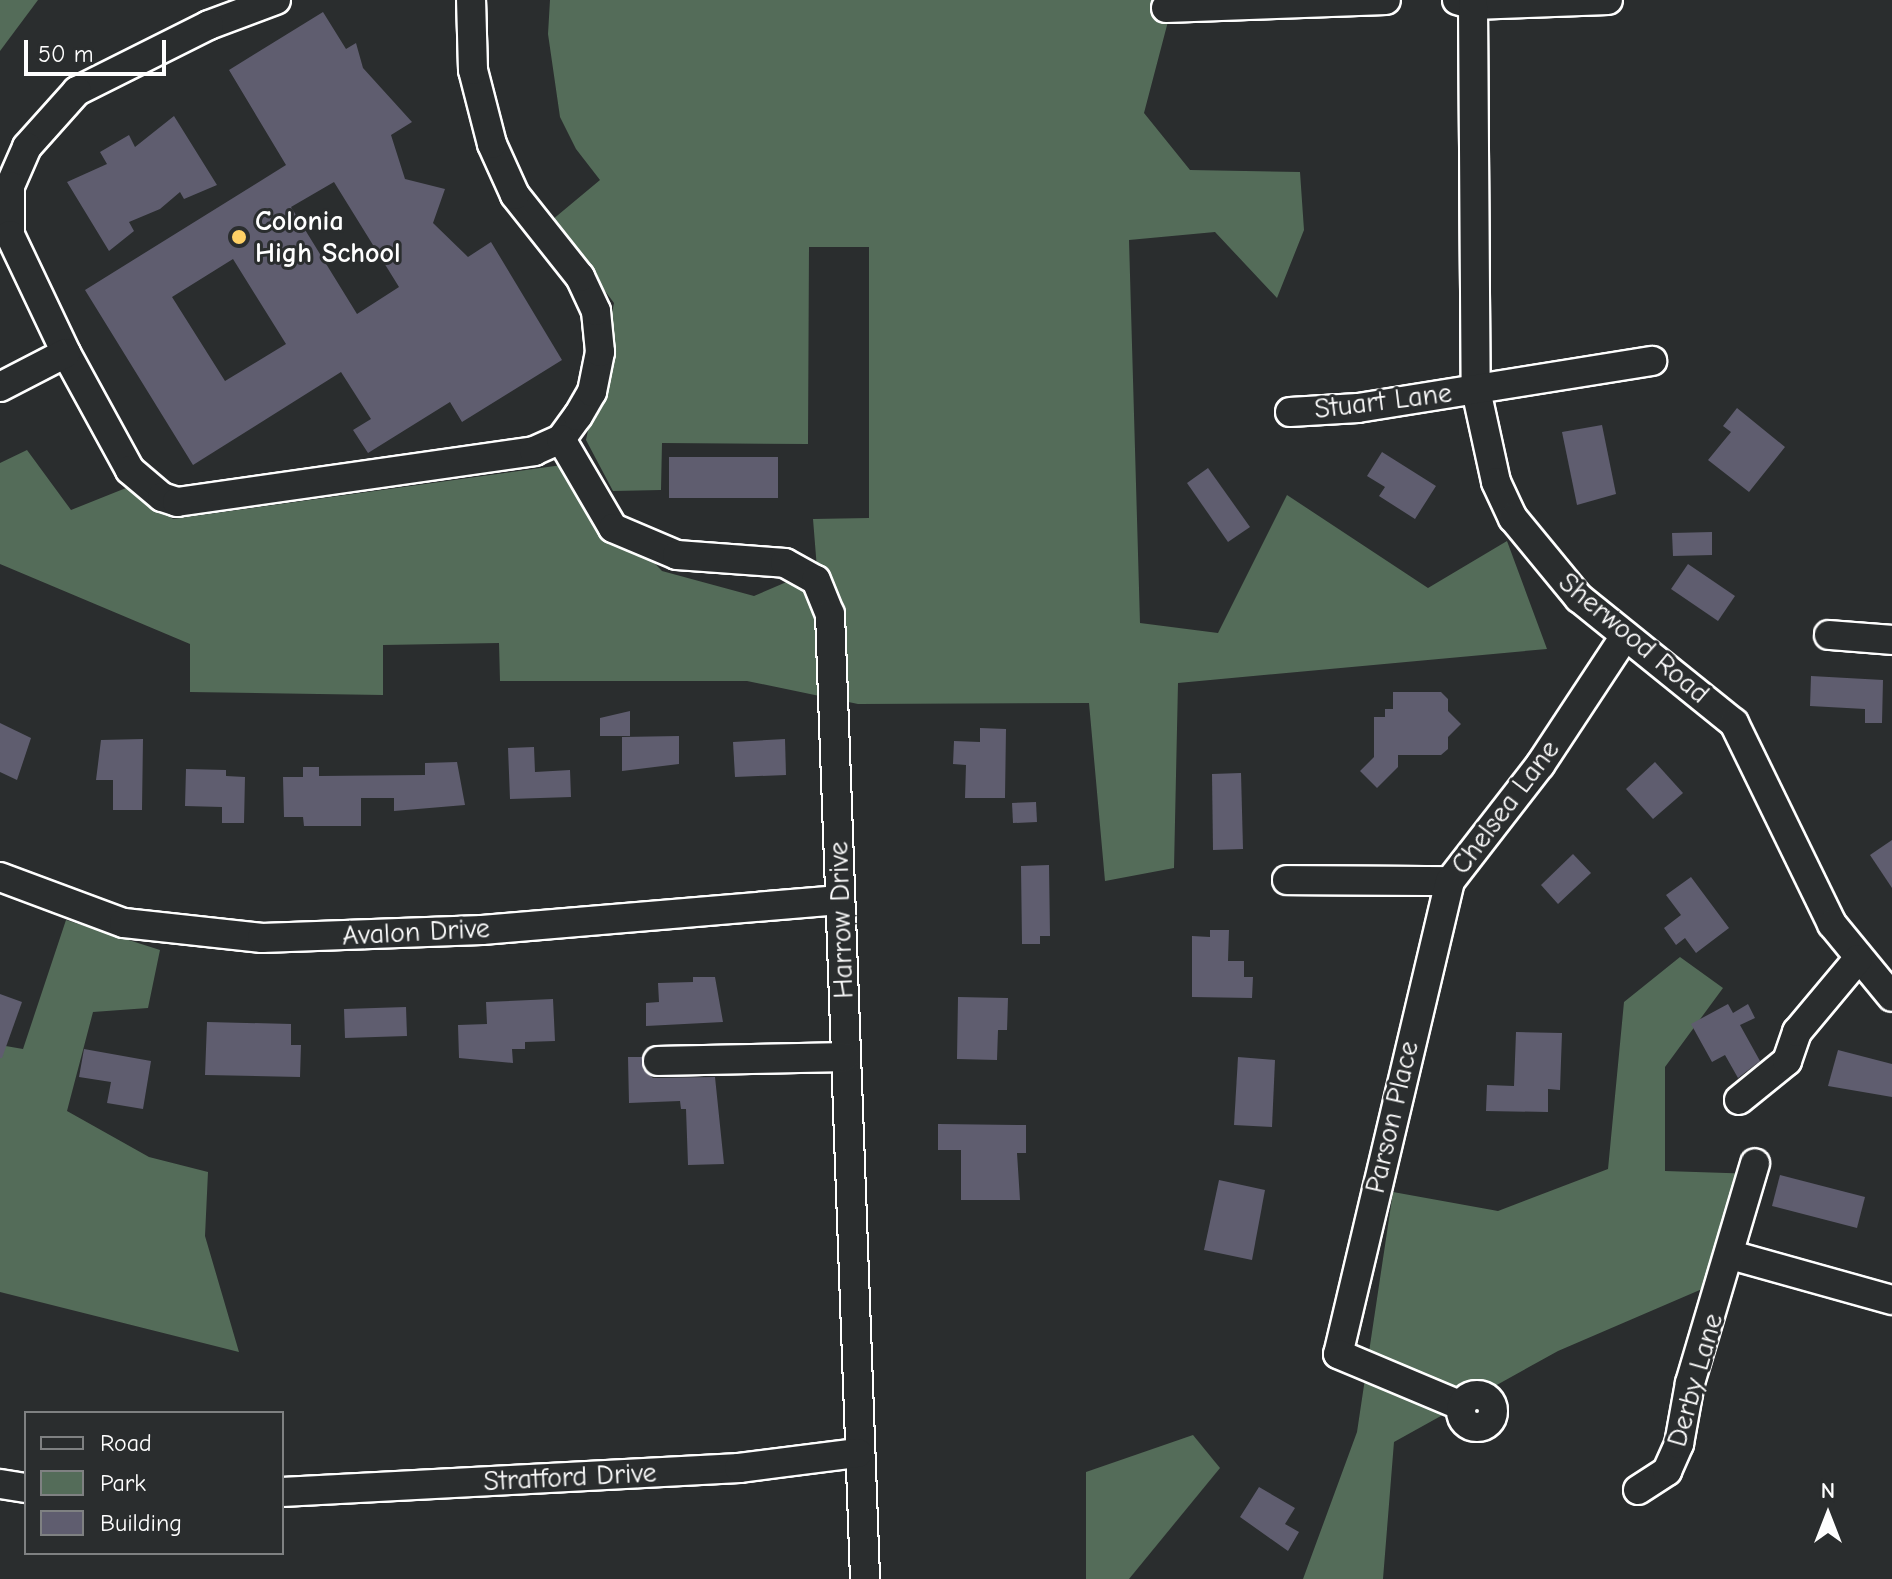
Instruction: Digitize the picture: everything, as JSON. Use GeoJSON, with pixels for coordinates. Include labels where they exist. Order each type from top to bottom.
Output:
{"type":"FeatureCollection","features":[{"type":"Feature","properties":{"kind":"street"},"geometry":{"type":"LineString","coordinates":[[276,0],[209,25],[77,91],[27,147],[10,186],[10,235],[66,353],[130,470],[162,497],[177,502],[534,451],[561,439],[592,392],[600,352],[596,311],[580,277],[515,195],[492,144],[473,70],[471,0]]}},
{"type":"Feature","properties":{"kind":"street"},"geometry":{"type":"LineString","coordinates":[[1166,8],[1386,0]]}},
{"type":"Feature","properties":{"kind":"street"},"geometry":{"type":"LineString","coordinates":[[1465,2],[1608,0]]}},
{"type":"Feature","properties":{"kind":"street","name":"Sherwood Road"},"geometry":{"type":"LineString","coordinates":[[1465,2],[1476,390],[1496,482],[1513,518],[1579,598],[1625,636],[1691,683],[1734,723],[1795,854],[1832,924],[1892,997]]}},
{"type":"Feature","properties":{"kind":"street"},"geometry":{"type":"LineString","coordinates":[[0,387],[66,353]]}},
{"type":"Feature","properties":{"kind":"street","name":"Stuart Lane"},"geometry":{"type":"LineString","coordinates":[[1290,412],[1358,408],[1652,361]]}},
{"type":"Feature","properties":{"kind":"street","name":"Harrow Drive"},"geometry":{"type":"LineString","coordinates":[[561,439],[613,528],[677,555],[785,563],[816,580],[830,614],[858,1453],[865,1579]]}},
{"type":"Feature","properties":{"kind":"street"},"geometry":{"type":"LineString","coordinates":[[1829,635],[1892,640]]}},
{"type":"Feature","properties":{"kind":"street","name":"Chelsea Lane"},"geometry":{"type":"LineString","coordinates":[[1287,880],[1450,881],[1540,765],[1625,636]]}},
{"type":"Feature","properties":{"kind":"street","name":"Avalon Drive"},"geometry":{"type":"LineString","coordinates":[[0,877],[124,923],[262,938],[482,930],[840,900]]}},
{"type":"Feature","properties":{"kind":"street","name":"Parson Place"},"geometry":{"type":"LineString","coordinates":[[1450,881],[1430,952],[1338,1354],[1462,1406]]}},
{"type":"Feature","properties":{"kind":"street"},"geometry":{"type":"LineString","coordinates":[[1739,1100],[1787,1061],[1797,1032],[1858,959]]}},
{"type":"Feature","properties":{"kind":"street"},"geometry":{"type":"LineString","coordinates":[[658,1061],[845,1057]]}},
{"type":"Feature","properties":{"kind":"street","name":"Derby Lane"},"geometry":{"type":"LineString","coordinates":[[1638,1490],[1667,1471],[1679,1444],[1690,1383],[1731,1255],[1755,1163]]}},
{"type":"Feature","properties":{"kind":"street"},"geometry":{"type":"LineString","coordinates":[[1731,1255],[1892,1300]]}},
{"type":"Feature","properties":{"kind":"street","name":"Stratford Drive"},"geometry":{"type":"LineString","coordinates":[[284,1492],[739,1468],[858,1453]]}},
{"type":"Feature","properties":{"kind":"street"},"geometry":{"type":"LineString","coordinates":[[0,1484],[24,1488]]}},
{"type":"Feature","properties":{"kind":"green space"},"geometry":{"type":"Polygon","coordinates":[[[0,0],[38,0],[0,51],[0,0]]]}},
{"type":"Feature","properties":{"kind":"green space"},"geometry":{"type":"Polygon","coordinates":[[[550,0],[1157,0],[1171,10],[1144,113],[1190,170],[1300,172],[1304,230],[1277,298],[1215,232],[1129,240],[1140,623],[1218,633],[1287,495],[1428,588],[1507,541],[1547,649],[1178,683],[1174,868],[1105,881],[1089,703],[858,704],[747,681],[500,681],[499,643],[383,645],[383,695],[190,692],[190,644],[0,564],[0,463],[27,450],[71,510],[126,488],[173,519],[562,465],[662,571],[754,596],[817,569],[813,519],[869,518],[869,247],[809,247],[808,444],[662,443],[661,490],[613,491],[586,440],[614,303],[552,220],[600,180],[576,149],[560,117],[548,34],[550,0]]]}},
{"type":"Feature","properties":{"kind":"green space"},"geometry":{"type":"Polygon","coordinates":[[[66,920],[160,950],[148,1008],[93,1012],[67,1111],[149,1157],[208,1172],[205,1236],[239,1352],[0,1292],[0,1045],[23,1049],[66,920]]]}},
{"type":"Feature","properties":{"kind":"green space"},"geometry":{"type":"Polygon","coordinates":[[[1680,957],[1723,988],[1665,1067],[1665,1171],[1757,1174],[1730,1277],[1558,1351],[1394,1442],[1383,1579],[1303,1579],[1357,1432],[1393,1192],[1498,1211],[1608,1169],[1624,1002],[1680,957]]]}},
{"type":"Feature","properties":{"kind":"green space"},"geometry":{"type":"Polygon","coordinates":[[[1193,1435],[1220,1468],[1129,1579],[1086,1579],[1086,1472],[1193,1435]]]}},
{"type":"Feature","properties":{"kind":"building","name":"Colonia High School"},"geometry":{"type":"Polygon","coordinates":[[[323,12],[346,49],[356,43],[363,68],[412,122],[391,135],[405,179],[445,189],[433,223],[468,257],[491,242],[562,360],[462,422],[450,402],[368,453],[353,430],[371,419],[341,372],[193,465],[85,290],[286,165],[229,70],[323,12]],[[334,182],[291,207],[357,314],[399,287],[334,182]],[[233,259],[172,297],[225,381],[286,344],[233,259]]]}},
{"type":"Feature","properties":{"kind":"building"},"geometry":{"type":"Polygon","coordinates":[[[174,116],[217,185],[184,199],[180,192],[160,209],[129,222],[134,231],[109,251],[67,182],[107,164],[100,152],[129,135],[135,147],[174,116]]]}},
{"type":"Feature","properties":{"kind":"building"},"geometry":{"type":"Polygon","coordinates":[[[1737,408],[1785,447],[1749,492],[1708,460],[1731,432],[1723,426],[1737,408]]]}},
{"type":"Feature","properties":{"kind":"building"},"geometry":{"type":"Polygon","coordinates":[[[1602,425],[1616,494],[1577,505],[1562,432],[1602,425]]]}},
{"type":"Feature","properties":{"kind":"building"},"geometry":{"type":"Polygon","coordinates":[[[1382,452],[1436,486],[1415,519],[1379,496],[1385,487],[1367,476],[1382,452]]]}},
{"type":"Feature","properties":{"kind":"building"},"geometry":{"type":"Polygon","coordinates":[[[669,457],[778,457],[778,498],[669,498],[669,457]]]}},
{"type":"Feature","properties":{"kind":"building"},"geometry":{"type":"Polygon","coordinates":[[[1208,468],[1250,527],[1228,542],[1187,483],[1208,468]]]}},
{"type":"Feature","properties":{"kind":"building"},"geometry":{"type":"Polygon","coordinates":[[[1712,532],[1712,555],[1673,556],[1672,533],[1712,532]]]}},
{"type":"Feature","properties":{"kind":"building"},"geometry":{"type":"Polygon","coordinates":[[[1688,564],[1735,596],[1718,621],[1671,589],[1688,564]]]}},
{"type":"Feature","properties":{"kind":"building"},"geometry":{"type":"Polygon","coordinates":[[[1811,676],[1883,680],[1882,723],[1865,723],[1865,709],[1810,706],[1811,676]]]}},
{"type":"Feature","properties":{"kind":"building"},"geometry":{"type":"Polygon","coordinates":[[[1393,692],[1441,692],[1448,699],[1448,711],[1461,724],[1448,737],[1448,749],[1441,755],[1398,755],[1398,767],[1377,788],[1360,771],[1374,757],[1374,717],[1385,717],[1385,709],[1393,709],[1393,692]]]}},
{"type":"Feature","properties":{"kind":"building"},"geometry":{"type":"Polygon","coordinates":[[[630,711],[630,736],[600,736],[600,718],[630,711]]]}},
{"type":"Feature","properties":{"kind":"building"},"geometry":{"type":"Polygon","coordinates":[[[0,723],[31,738],[17,780],[0,772],[0,723]]]}},
{"type":"Feature","properties":{"kind":"building"},"geometry":{"type":"Polygon","coordinates":[[[980,728],[1006,729],[1005,798],[965,798],[966,765],[953,764],[954,741],[980,742],[980,728]]]}},
{"type":"Feature","properties":{"kind":"building"},"geometry":{"type":"Polygon","coordinates":[[[679,736],[679,764],[622,771],[622,737],[679,736]]]}},
{"type":"Feature","properties":{"kind":"building"},"geometry":{"type":"Polygon","coordinates":[[[143,739],[142,810],[113,810],[113,780],[96,780],[101,740],[143,739]]]}},
{"type":"Feature","properties":{"kind":"building"},"geometry":{"type":"Polygon","coordinates":[[[785,739],[786,775],[735,777],[733,742],[785,739]]]}},
{"type":"Feature","properties":{"kind":"building"},"geometry":{"type":"Polygon","coordinates":[[[534,747],[535,772],[570,770],[571,797],[510,799],[508,748],[534,747]]]}},
{"type":"Feature","properties":{"kind":"building"},"geometry":{"type":"Polygon","coordinates":[[[457,762],[465,805],[394,811],[394,798],[361,798],[361,826],[304,826],[303,817],[284,817],[283,777],[303,777],[303,767],[319,767],[319,776],[425,775],[425,763],[457,762]]]}},
{"type":"Feature","properties":{"kind":"building"},"geometry":{"type":"Polygon","coordinates":[[[1655,762],[1683,793],[1653,819],[1626,789],[1655,762]]]}},
{"type":"Feature","properties":{"kind":"building"},"geometry":{"type":"Polygon","coordinates":[[[186,769],[226,770],[226,776],[245,777],[244,823],[222,823],[222,807],[185,806],[186,769]]]}},
{"type":"Feature","properties":{"kind":"building"},"geometry":{"type":"Polygon","coordinates":[[[1241,773],[1243,849],[1213,850],[1212,774],[1241,773]]]}},
{"type":"Feature","properties":{"kind":"building"},"geometry":{"type":"Polygon","coordinates":[[[1036,802],[1037,822],[1013,823],[1012,803],[1036,802]]]}},
{"type":"Feature","properties":{"kind":"building"},"geometry":{"type":"Polygon","coordinates":[[[1892,840],[1892,888],[1870,855],[1892,840]]]}},
{"type":"Feature","properties":{"kind":"building"},"geometry":{"type":"Polygon","coordinates":[[[1573,854],[1591,873],[1558,904],[1541,885],[1573,854]]]}},
{"type":"Feature","properties":{"kind":"building"},"geometry":{"type":"Polygon","coordinates":[[[1049,865],[1050,936],[1040,936],[1040,944],[1022,944],[1021,866],[1049,865]]]}},
{"type":"Feature","properties":{"kind":"building"},"geometry":{"type":"Polygon","coordinates":[[[1691,877],[1729,928],[1696,953],[1685,938],[1676,945],[1664,928],[1681,915],[1666,895],[1691,877]]]}},
{"type":"Feature","properties":{"kind":"building"},"geometry":{"type":"Polygon","coordinates":[[[1210,930],[1229,930],[1228,961],[1244,961],[1244,977],[1253,977],[1252,998],[1192,997],[1192,936],[1210,937],[1210,930]]]}},
{"type":"Feature","properties":{"kind":"building"},"geometry":{"type":"Polygon","coordinates":[[[693,977],[715,977],[723,1022],[646,1026],[646,1003],[659,1002],[658,983],[693,982],[693,977]]]}},
{"type":"Feature","properties":{"kind":"building"},"geometry":{"type":"Polygon","coordinates":[[[0,994],[22,1002],[2,1058],[0,1058],[0,994]]]}},
{"type":"Feature","properties":{"kind":"building"},"geometry":{"type":"Polygon","coordinates":[[[958,997],[1008,998],[1007,1030],[998,1030],[997,1060],[957,1059],[958,997]]]}},
{"type":"Feature","properties":{"kind":"building"},"geometry":{"type":"Polygon","coordinates":[[[553,999],[555,1041],[525,1042],[525,1049],[512,1049],[513,1063],[459,1058],[458,1025],[487,1024],[486,1002],[553,999]]]}},
{"type":"Feature","properties":{"kind":"building"},"geometry":{"type":"Polygon","coordinates":[[[1728,1004],[1733,1013],[1748,1004],[1755,1018],[1740,1025],[1760,1061],[1738,1078],[1725,1055],[1712,1062],[1691,1024],[1728,1004]]]}},
{"type":"Feature","properties":{"kind":"building"},"geometry":{"type":"Polygon","coordinates":[[[406,1007],[407,1036],[345,1038],[344,1009],[406,1007]]]}},
{"type":"Feature","properties":{"kind":"building"},"geometry":{"type":"Polygon","coordinates":[[[207,1022],[291,1024],[291,1045],[301,1045],[300,1077],[205,1075],[207,1022]]]}},
{"type":"Feature","properties":{"kind":"building"},"geometry":{"type":"Polygon","coordinates":[[[1516,1032],[1562,1033],[1560,1090],[1548,1089],[1548,1112],[1486,1111],[1487,1085],[1514,1086],[1516,1032]]]}},
{"type":"Feature","properties":{"kind":"building"},"geometry":{"type":"Polygon","coordinates":[[[84,1049],[151,1061],[143,1109],[107,1103],[111,1082],[79,1077],[84,1049]]]}},
{"type":"Feature","properties":{"kind":"building"},"geometry":{"type":"Polygon","coordinates":[[[1838,1050],[1892,1064],[1892,1097],[1828,1086],[1838,1050]]]}},
{"type":"Feature","properties":{"kind":"building"},"geometry":{"type":"Polygon","coordinates":[[[628,1057],[642,1057],[643,1069],[653,1078],[715,1077],[724,1164],[688,1165],[686,1109],[681,1109],[680,1101],[629,1103],[628,1057]]]}},
{"type":"Feature","properties":{"kind":"building"},"geometry":{"type":"Polygon","coordinates":[[[1238,1057],[1275,1060],[1272,1127],[1234,1125],[1238,1057]]]}},
{"type":"Feature","properties":{"kind":"building"},"geometry":{"type":"Polygon","coordinates":[[[938,1124],[1026,1125],[1026,1153],[1017,1153],[1020,1200],[961,1200],[961,1150],[938,1150],[938,1124]]]}},
{"type":"Feature","properties":{"kind":"building"},"geometry":{"type":"Polygon","coordinates":[[[1780,1175],[1865,1197],[1857,1228],[1772,1206],[1780,1175]]]}},
{"type":"Feature","properties":{"kind":"building"},"geometry":{"type":"Polygon","coordinates":[[[1219,1180],[1265,1190],[1252,1260],[1204,1250],[1219,1180]]]}},
{"type":"Feature","properties":{"kind":"building"},"geometry":{"type":"Polygon","coordinates":[[[1259,1487],[1295,1508],[1285,1524],[1299,1532],[1288,1551],[1240,1517],[1259,1487]]]}},
{"type":"Feature","properties":{"kind":"place","name":"Colonia High School"},"geometry":{"type":"Point","coordinates":[239,237]}}]}
